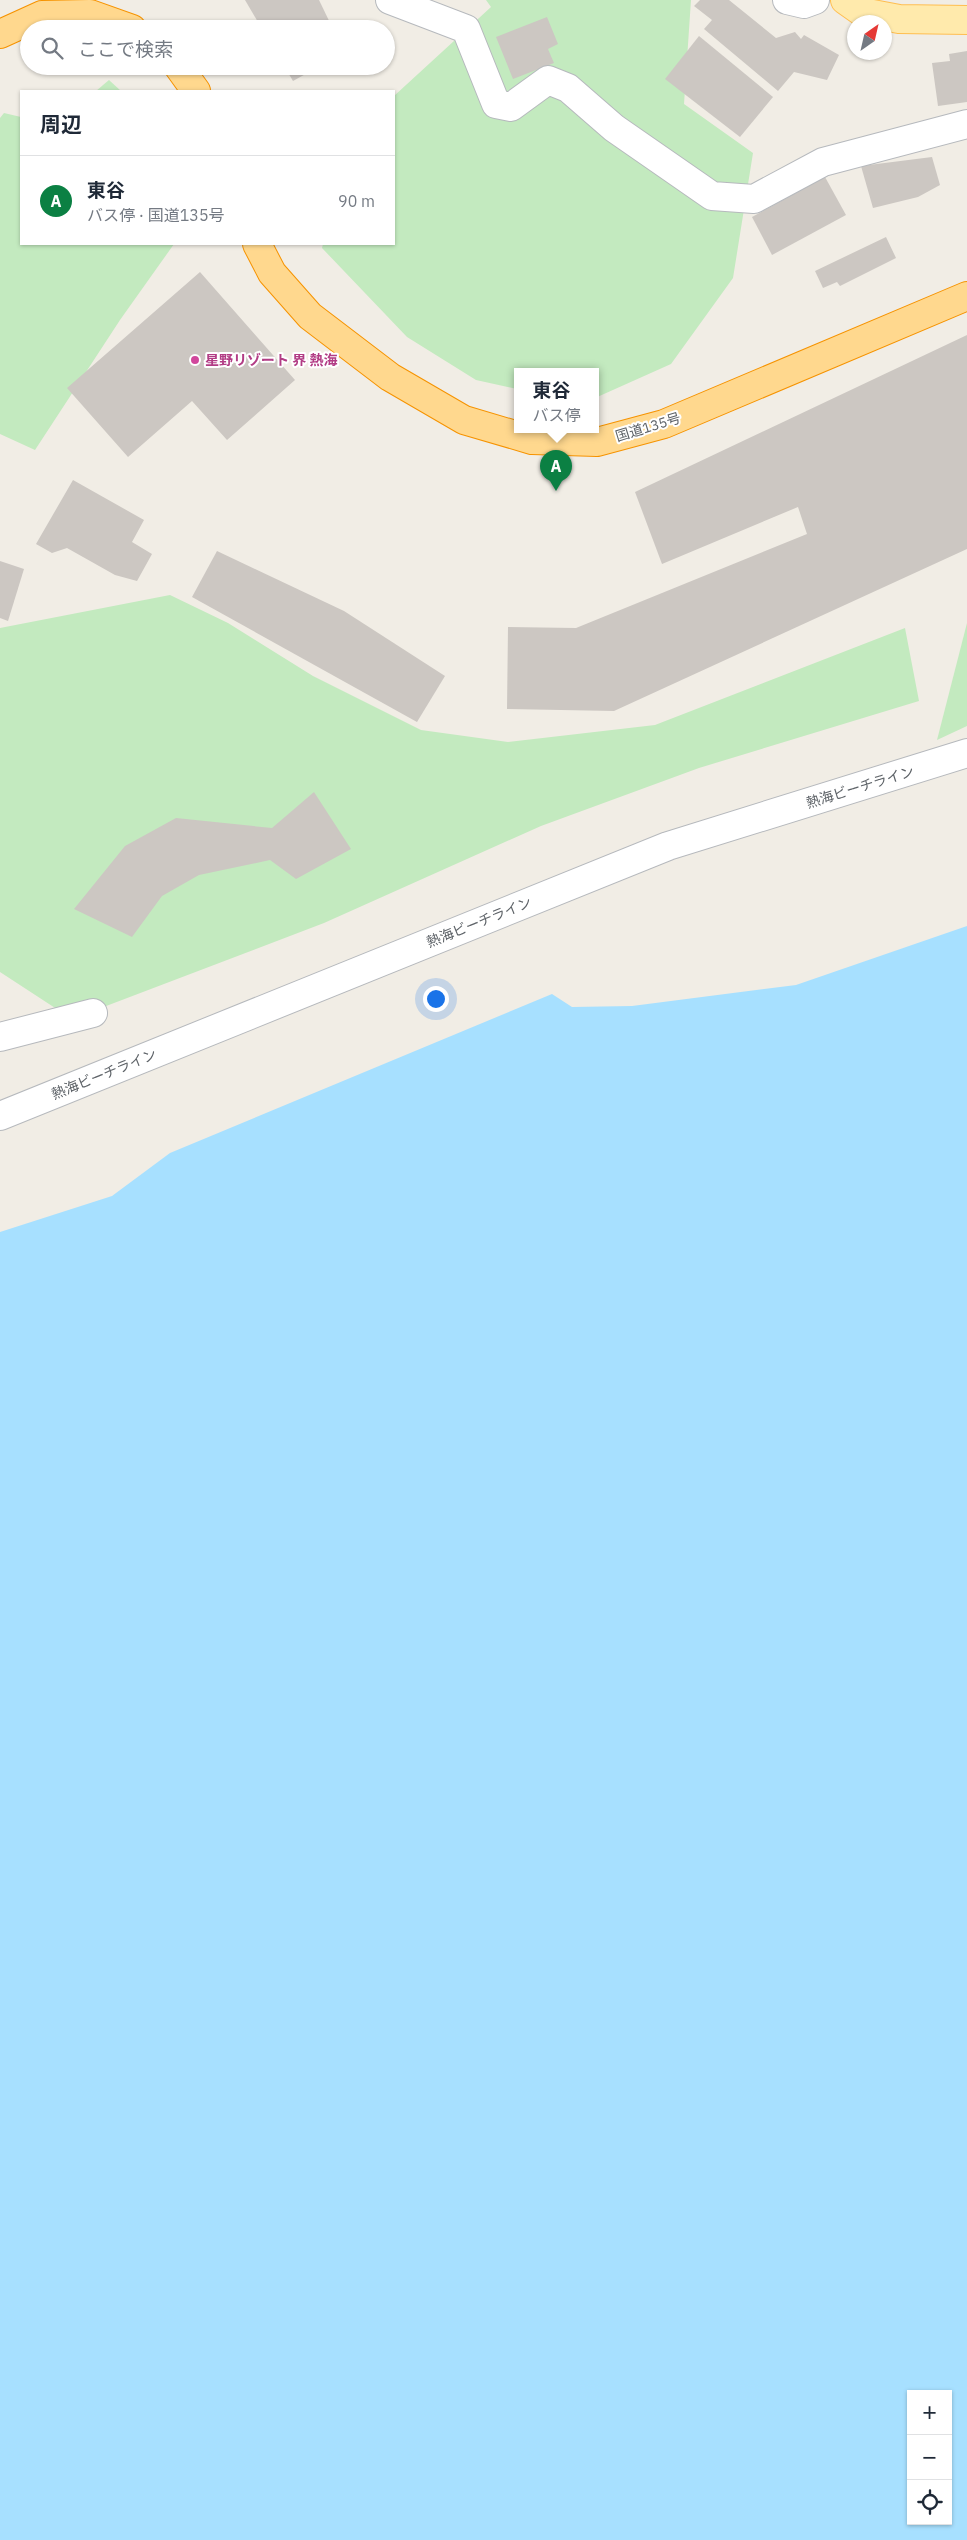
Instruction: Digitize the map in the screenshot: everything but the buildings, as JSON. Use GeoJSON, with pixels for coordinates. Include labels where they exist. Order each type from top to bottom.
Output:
{"type":"FeatureCollection","features":[{"type":"Feature","properties":{"kind":"highway"},"geometry":{"type":"LineString","coordinates":[[26,20],[50,7],[90,14],[107,20]]}},
{"type":"Feature","properties":{"kind":"highway"},"geometry":{"type":"LineString","coordinates":[[0,34],[20,23]]}},
{"type":"Feature","properties":{"kind":"highway"},"geometry":{"type":"LineString","coordinates":[[184,75],[195,90]]}},
{"type":"Feature","properties":{"kind":"highway","name":"国道135号"},"geometry":{"type":"LineString","coordinates":[[258,245],[272,273],[310,316],[390,377],[464,420],[532,440],[597,442],[664,424],[967,296]]}},
{"type":"Feature","properties":{"kind":"main road"},"geometry":{"type":"LineString","coordinates":[[845,0],[862,12],[899,20],[967,20]]}},
{"type":"Feature","properties":{"kind":"street"},"geometry":{"type":"LineString","coordinates":[[390,0],[466,29],[496,104],[511,106],[548,80],[568,88],[614,128],[712,196],[754,200],[823,162],[967,124]]}},
{"type":"Feature","properties":{"kind":"street"},"geometry":{"type":"LineString","coordinates":[[787,0],[804,4],[815,0]]}},
{"type":"Feature","properties":{"kind":"street","name":"熱海ビーチライン"},"geometry":{"type":"LineString","coordinates":[[0,1116],[668,846],[967,753]]}},
{"type":"Feature","properties":{"kind":"street"},"geometry":{"type":"LineString","coordinates":[[0,1037],[93,1013]]}},
{"type":"Feature","properties":{"kind":"green space"},"geometry":{"type":"Polygon","coordinates":[[[486,0],[691,0],[684,104],[753,153],[733,278],[671,364],[599,396],[599,368],[514,368],[514,388],[476,380],[407,337],[322,248],[323,245],[395,245],[395,95],[491,7],[486,0]]]}},
{"type":"Feature","properties":{"kind":"green space"},"geometry":{"type":"Polygon","coordinates":[[[109,80],[120,90],[97,90],[109,80]]]}},
{"type":"Feature","properties":{"kind":"green space"},"geometry":{"type":"Polygon","coordinates":[[[4,113],[20,117],[20,245],[173,245],[120,320],[35,450],[0,434],[0,118],[4,113]]]}},
{"type":"Feature","properties":{"kind":"green space"},"geometry":{"type":"Polygon","coordinates":[[[170,595],[228,623],[313,676],[421,730],[508,742],[655,725],[905,628],[919,701],[699,768],[541,826],[324,923],[72,1019],[0,972],[0,628],[170,595]]]}},
{"type":"Feature","properties":{"kind":"green space"},"geometry":{"type":"Polygon","coordinates":[[[967,623],[967,726],[937,740],[967,623]]]}},
{"type":"Feature","properties":{"kind":"water"},"geometry":{"type":"Polygon","coordinates":[[[967,926],[967,2540],[0,2540],[0,1232],[112,1196],[170,1153],[552,994],[572,1007],[632,1006],[796,985],[967,926]]]}},
{"type":"Feature","properties":{"kind":"place","name":"星野リゾート 界 熱海"},"geometry":{"type":"Point","coordinates":[195,360]}},
{"type":"Feature","properties":{"kind":"place","name":"東谷"},"geometry":{"type":"Point","coordinates":[556,491]}}]}
